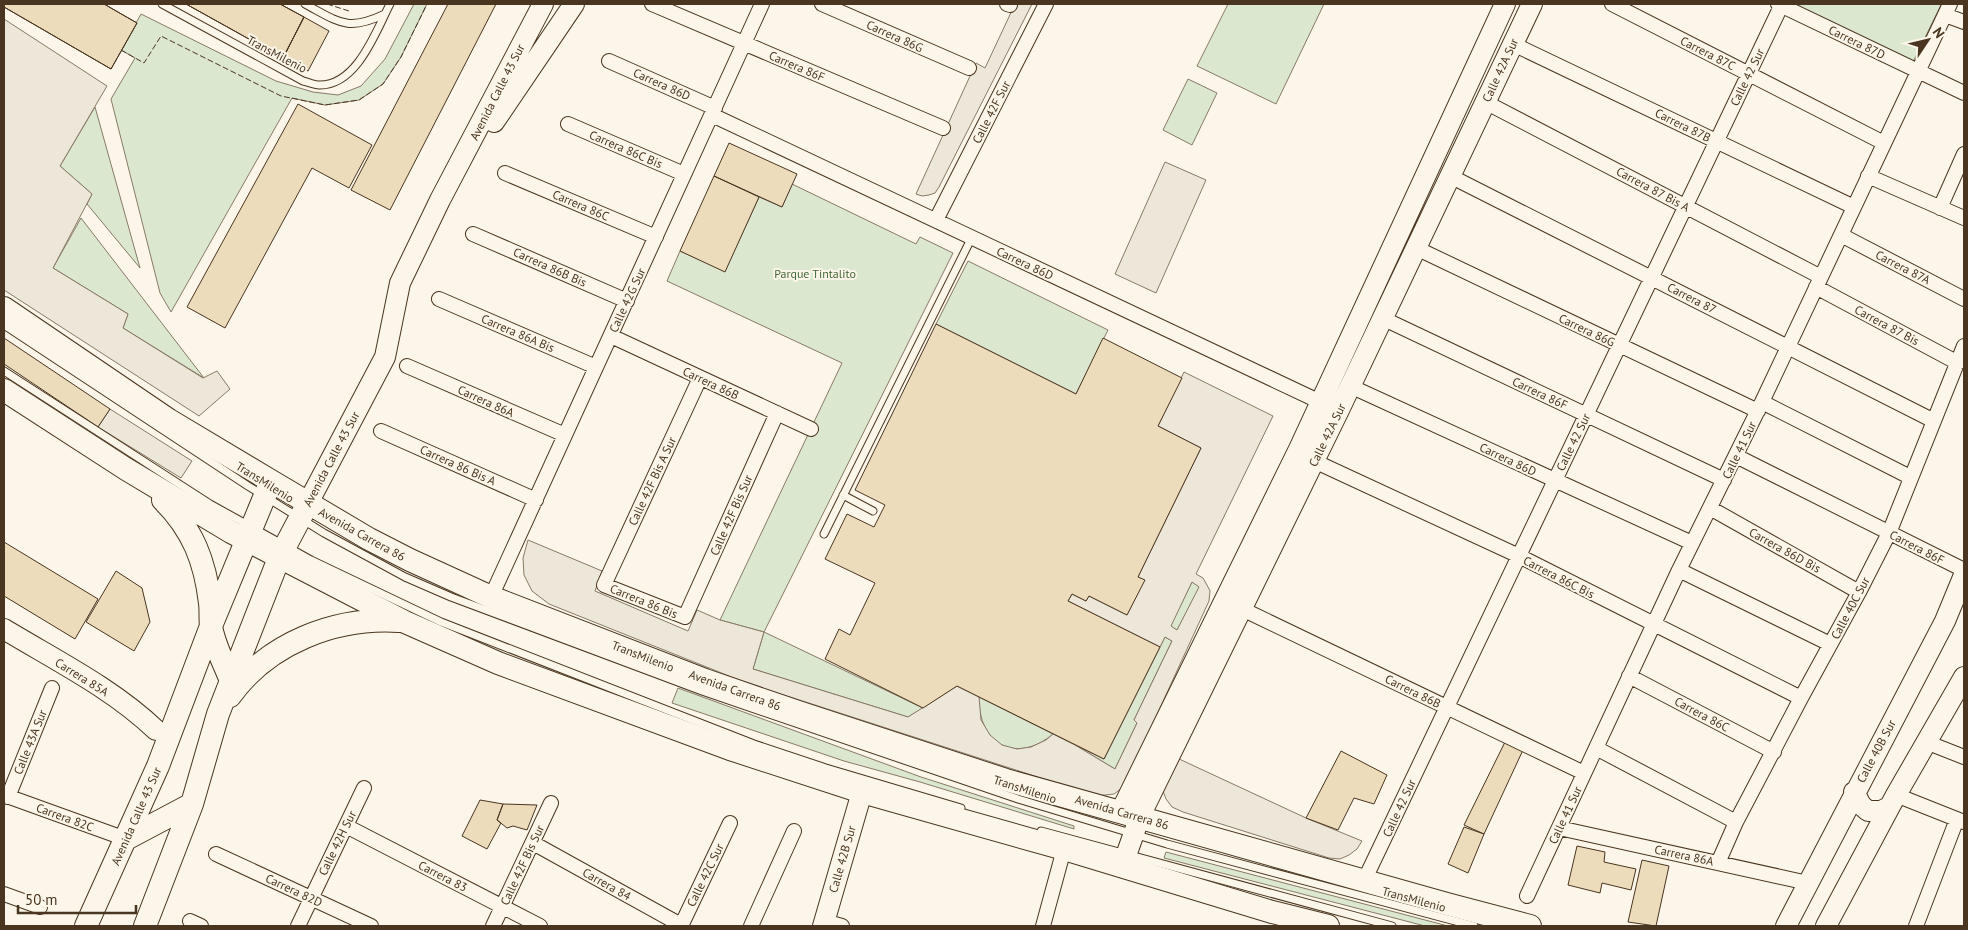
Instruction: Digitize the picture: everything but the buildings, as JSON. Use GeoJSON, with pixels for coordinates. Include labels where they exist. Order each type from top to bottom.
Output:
{"type":"FeatureCollection","features":[{"type":"Feature","properties":{"kind":"main road","name":"Avenida Carrera 86"},"geometry":{"type":"LineString","coordinates":[[4,308],[268,489],[304,511],[491,597],[705,680],[1132,820],[1530,926]]}},
{"type":"Feature","properties":{"kind":"main road"},"geometry":{"type":"LineString","coordinates":[[4,390],[126,469],[282,552],[405,622],[498,663],[730,749],[862,792],[1064,849],[1125,861],[1271,916],[1326,926]]}},
{"type":"Feature","properties":{"kind":"main road"},"geometry":{"type":"LineString","coordinates":[[126,469],[172,510],[182,521],[195,542],[206,580],[211,626],[231,681]]}},
{"type":"Feature","properties":{"kind":"main road","name":"Avenida Calle 43 Sur"},"geometry":{"type":"LineString","coordinates":[[86,926],[158,766],[211,626],[268,489]]}},
{"type":"Feature","properties":{"kind":"main road","name":"Avenida Calle 43 Sur"},"geometry":{"type":"LineString","coordinates":[[145,926],[192,804],[218,714],[282,552],[304,511]]}},
{"type":"Feature","properties":{"kind":"main road"},"geometry":{"type":"LineString","coordinates":[[218,714],[234,690],[255,670],[278,652],[300,639],[350,623],[387,620],[405,622]]}},
{"type":"Feature","properties":{"kind":"main road"},"geometry":{"type":"LineString","coordinates":[[126,839],[192,804]]}},
{"type":"Feature","properties":{"kind":"street","name":"Avenida Calle 43 Sur"},"geometry":{"type":"LineString","coordinates":[[304,511],[385,357],[400,283],[440,200],[542,4]]}},
{"type":"Feature","properties":{"kind":"street"},"geometry":{"type":"LineString","coordinates":[[440,200],[574,4]]}},
{"type":"Feature","properties":{"kind":"street","name":"Carrera 86F"},"geometry":{"type":"LineString","coordinates":[[652,4],[942,128]]}},
{"type":"Feature","properties":{"kind":"street","name":"Calle 42G Sur"},"geometry":{"type":"LineString","coordinates":[[491,597],[762,4]]}},
{"type":"Feature","properties":{"kind":"street","name":"Carrera 86G"},"geometry":{"type":"LineString","coordinates":[[822,4],[969,68]]}},
{"type":"Feature","properties":{"kind":"street","name":"Calle 42F Sur"},"geometry":{"type":"LineString","coordinates":[[936,220],[1046,4]]}},
{"type":"Feature","properties":{"kind":"street","name":"Calle 42A Sur"},"geometry":{"type":"LineString","coordinates":[[1125,861],[1132,820],[1321,402],[1505,4]]}},
{"type":"Feature","properties":{"kind":"street","name":"Calle 42A Sur"},"geometry":{"type":"LineString","coordinates":[[1132,820],[1242,608],[1339,410],[1532,4]]}},
{"type":"Feature","properties":{"kind":"street","name":"Carrera 87C"},"geometry":{"type":"LineString","coordinates":[[1612,4],[1884,143]]}},
{"type":"Feature","properties":{"kind":"street","name":"Calle 42 Sur"},"geometry":{"type":"LineString","coordinates":[[1364,881],[1781,4]]}},
{"type":"Feature","properties":{"kind":"street","name":"Carrera 87D"},"geometry":{"type":"LineString","coordinates":[[1781,4],[1918,72],[1964,92]]}},
{"type":"Feature","properties":{"kind":"street"},"geometry":{"type":"LineString","coordinates":[[1948,7],[1964,22]]}},
{"type":"Feature","properties":{"kind":"street","name":"Calle 41 Sur"},"geometry":{"type":"LineString","coordinates":[[1527,896],[1679,570],[1760,406],[1948,7]]}},
{"type":"Feature","properties":{"kind":"street","name":"Carrera 87B"},"geometry":{"type":"LineString","coordinates":[[1513,44],[1854,207]]}},
{"type":"Feature","properties":{"kind":"street","name":"Carrera 86D"},"geometry":{"type":"LineString","coordinates":[[609,61],[972,238],[1339,410]]}},
{"type":"Feature","properties":{"kind":"street","name":"Carrera 87 Bis A"},"geometry":{"type":"LineString","coordinates":[[1485,102],[1686,206],[1819,282]]}},
{"type":"Feature","properties":{"kind":"street","name":"Carrera 86C Bis"},"geometry":{"type":"LineString","coordinates":[[568,124],[684,174]]}},
{"type":"Feature","properties":{"kind":"street"},"geometry":{"type":"LineString","coordinates":[[1940,208],[1964,154]]}},
{"type":"Feature","properties":{"kind":"street","name":"Carrera 86C"},"geometry":{"type":"LineString","coordinates":[[505,173],[656,237]]}},
{"type":"Feature","properties":{"kind":"street","name":"Carrera 87"},"geometry":{"type":"LineString","coordinates":[[1450,176],[1934,421]]}},
{"type":"Feature","properties":{"kind":"street"},"geometry":{"type":"LineString","coordinates":[[1868,176],[1964,218]]}},
{"type":"Feature","properties":{"kind":"street","name":"Carrera 86B Bis"},"geometry":{"type":"LineString","coordinates":[[472,234],[626,301]]}},
{"type":"Feature","properties":{"kind":"street","name":"Carrera 87A"},"geometry":{"type":"LineString","coordinates":[[1841,235],[1964,299]]}},
{"type":"Feature","properties":{"kind":"street","name":"Carrera 86G"},"geometry":{"type":"LineString","coordinates":[[1416,248],[1619,345],[1760,406],[1910,477]]}},
{"type":"Feature","properties":{"kind":"street","name":"Carrera 87 Bis"},"geometry":{"type":"LineString","coordinates":[[1819,282],[1958,363]]}},
{"type":"Feature","properties":{"kind":"street","name":"Carrera 86A Bis"},"geometry":{"type":"LineString","coordinates":[[439,299],[596,367]]}},
{"type":"Feature","properties":{"kind":"street","name":"Carrera 86F"},"geometry":{"type":"LineString","coordinates":[[1382,318],[1724,480]]}},
{"type":"Feature","properties":{"kind":"street","name":"Carrera 86B"},"geometry":{"type":"LineString","coordinates":[[610,336],[811,429]]}},
{"type":"Feature","properties":{"kind":"street","name":"Calle 40C Sur"},"geometry":{"type":"LineString","coordinates":[[1718,863],[1736,822],[1889,533],[1964,346]]}},
{"type":"Feature","properties":{"kind":"street","name":"Carrera 86A"},"geometry":{"type":"LineString","coordinates":[[407,366],[565,435]]}},
{"type":"Feature","properties":{"kind":"street","name":"Calle 42F Bis A Sur"},"geometry":{"type":"LineString","coordinates":[[604,585],[700,378]]}},
{"type":"Feature","properties":{"kind":"street","name":"Carrera 86D"},"geometry":{"type":"LineString","coordinates":[[1350,386],[1692,544]]}},
{"type":"Feature","properties":{"kind":"street","name":"Calle 42F Bis Sur"},"geometry":{"type":"LineString","coordinates":[[684,617],[777,413]]}},
{"type":"Feature","properties":{"kind":"street","name":"Carrera 86 Bis A"},"geometry":{"type":"LineString","coordinates":[[381,431],[536,500]]}},
{"type":"Feature","properties":{"kind":"street","name":"Carrera 86F"},"geometry":{"type":"LineString","coordinates":[[1736,456],[1964,570]]}},
{"type":"Feature","properties":{"kind":"street","name":"Carrera 86C Bis"},"geometry":{"type":"LineString","coordinates":[[1314,461],[1519,556],[1801,698]]}},
{"type":"Feature","properties":{"kind":"street","name":"Carrera 86D Bis"},"geometry":{"type":"LineString","coordinates":[[1710,508],[1859,592]]}},
{"type":"Feature","properties":{"kind":"street"},"geometry":{"type":"LineString","coordinates":[[1679,570],[1830,644]]}},
{"type":"Feature","properties":{"kind":"street","name":"Calle 40B Sur"},"geometry":{"type":"LineString","coordinates":[[1786,926],[1945,620],[1964,576]]}},
{"type":"Feature","properties":{"kind":"street","name":"Carrera 86 Bis"},"geometry":{"type":"LineString","coordinates":[[604,585],[684,617]]}},
{"type":"Feature","properties":{"kind":"street","name":"Carrera 86B"},"geometry":{"type":"LineString","coordinates":[[1242,608],[1584,773]]}},
{"type":"Feature","properties":{"kind":"street","name":"Carrera 85A"},"geometry":{"type":"LineString","coordinates":[[4,629],[97,685],[132,709],[156,730]]}},
{"type":"Feature","properties":{"kind":"street","name":"Carrera 86C"},"geometry":{"type":"LineString","coordinates":[[1629,676],[1774,752]]}},
{"type":"Feature","properties":{"kind":"street"},"geometry":{"type":"LineString","coordinates":[[1826,926],[1926,742],[1962,685]]}},
{"type":"Feature","properties":{"kind":"street","name":"Calle 43A Sur"},"geometry":{"type":"LineString","coordinates":[[6,796],[52,688]]}},
{"type":"Feature","properties":{"kind":"street"},"geometry":{"type":"LineString","coordinates":[[1926,742],[1964,757]]}},
{"type":"Feature","properties":{"kind":"street"},"geometry":{"type":"LineString","coordinates":[[1596,748],[1736,822]]}},
{"type":"Feature","properties":{"kind":"street","name":"Calle 42H Sur"},"geometry":{"type":"LineString","coordinates":[[298,926],[364,788]]}},
{"type":"Feature","properties":{"kind":"street","name":"Calle 42B Sur"},"geometry":{"type":"LineString","coordinates":[[830,925],[862,792]]}},
{"type":"Feature","properties":{"kind":"street"},"geometry":{"type":"LineString","coordinates":[[1854,792],[1861,805],[1868,811],[1881,810],[1893,801]]}},
{"type":"Feature","properties":{"kind":"street","name":"Carrera 82C"},"geometry":{"type":"LineString","coordinates":[[6,796],[126,839]]}},
{"type":"Feature","properties":{"kind":"street"},"geometry":{"type":"LineString","coordinates":[[1893,801],[1960,820],[1916,926]]}},
{"type":"Feature","properties":{"kind":"street","name":"Calle 42F Bis Sur"},"geometry":{"type":"LineString","coordinates":[[494,926],[551,803]]}},
{"type":"Feature","properties":{"kind":"street","name":"Calle 42C Sur"},"geometry":{"type":"LineString","coordinates":[[681,926],[730,823]]}},
{"type":"Feature","properties":{"kind":"street","name":"Carrera 83"},"geometry":{"type":"LineString","coordinates":[[346,826],[540,926]]}},
{"type":"Feature","properties":{"kind":"street","name":"Carrera 86A"},"geometry":{"type":"LineString","coordinates":[[1559,828],[1808,883]]}},
{"type":"Feature","properties":{"kind":"street"},"geometry":{"type":"LineString","coordinates":[[751,926],[794,831]]}},
{"type":"Feature","properties":{"kind":"street","name":"Carrera 84"},"geometry":{"type":"LineString","coordinates":[[533,843],[681,926]]}},
{"type":"Feature","properties":{"kind":"street"},"geometry":{"type":"LineString","coordinates":[[1043,926],[1064,849]]}},
{"type":"Feature","properties":{"kind":"street","name":"Carrera 82D"},"geometry":{"type":"LineString","coordinates":[[216,854],[371,926]]}},
{"type":"Feature","properties":{"kind":"street"},"geometry":{"type":"LineString","coordinates":[[4,894],[40,907]]}},
{"type":"Feature","properties":{"kind":"lane","name":"TransMilenio"},"geometry":{"type":"LineString","coordinates":[[162,4],[304,81],[320,85],[336,80],[352,70],[363,56],[390,4]]}},
{"type":"Feature","properties":{"kind":"lane"},"geometry":{"type":"LineString","coordinates":[[305,4],[336,20],[350,24],[362,24],[385,14]]}},
{"type":"Feature","properties":{"kind":"lane"},"geometry":{"type":"LineString","coordinates":[[824,534],[972,238]]}},
{"type":"Feature","properties":{"kind":"lane","name":"TransMilenio"},"geometry":{"type":"LineString","coordinates":[[4,325],[268,489]]}},
{"type":"Feature","properties":{"kind":"lane"},"geometry":{"type":"LineString","coordinates":[[4,372],[249,534]]}},
{"type":"Feature","properties":{"kind":"lane"},"geometry":{"type":"LineString","coordinates":[[843,495],[873,511]]}},
{"type":"Feature","properties":{"kind":"lane","name":"TransMilenio"},"geometry":{"type":"LineString","coordinates":[[304,511],[364,555],[406,577],[452,597],[702,691],[1018,799],[1132,820],[1182,848],[1474,926]]}},
{"type":"Feature","properties":{"kind":"lane"},"geometry":{"type":"LineString","coordinates":[[282,552],[442,622],[691,720],[826,768],[970,811]]}},
{"type":"Feature","properties":{"kind":"lane"},"geometry":{"type":"LineString","coordinates":[[1032,829],[1125,861],[1392,926]]}},
{"type":"Feature","properties":{"kind":"green space"},"geometry":{"type":"Polygon","coordinates":[[[414,4],[427,4],[401,57],[383,84],[359,100],[325,105],[292,98],[171,312],[160,293],[111,99],[135,58],[121,50],[141,14],[276,81],[313,92],[338,95],[361,86],[385,59],[414,4]]]}},
{"type":"Feature","properties":{"kind":"green space"},"geometry":{"type":"Polygon","coordinates":[[[1228,4],[1324,4],[1276,104],[1197,66],[1228,4]]]}},
{"type":"Feature","properties":{"kind":"green space"},"geometry":{"type":"Polygon","coordinates":[[[1793,4],[1938,4],[1941,5],[1912,64],[1793,4]]]}},
{"type":"Feature","properties":{"kind":"green space"},"geometry":{"type":"Polygon","coordinates":[[[1188,79],[1217,93],[1192,145],[1163,130],[1188,79]]]}},
{"type":"Feature","properties":{"kind":"green space"},"geometry":{"type":"Polygon","coordinates":[[[95,107],[140,268],[87,204],[92,194],[60,166],[95,107]]]}},
{"type":"Feature","properties":{"kind":"green space","name":"Parque Tintalito"},"geometry":{"type":"Polygon","coordinates":[[[792,184],[916,244],[920,237],[953,253],[764,632],[720,620],[842,363],[667,281],[680,251],[725,271],[759,197],[782,207],[792,184]]]}},
{"type":"Feature","properties":{"kind":"green space"},"geometry":{"type":"Polygon","coordinates":[[[81,218],[204,378],[123,328],[128,314],[53,268],[81,218]]]}},
{"type":"Feature","properties":{"kind":"green space"},"geometry":{"type":"Polygon","coordinates":[[[968,261],[1108,330],[1076,394],[936,324],[968,261]]]}},
{"type":"Feature","properties":{"kind":"green space"},"geometry":{"type":"Polygon","coordinates":[[[1192,582],[1200,587],[1177,630],[1170,626],[1192,582]]]}},
{"type":"Feature","properties":{"kind":"green space"},"geometry":{"type":"Polygon","coordinates":[[[764,632],[923,708],[908,717],[753,669],[764,632]]]}},
{"type":"Feature","properties":{"kind":"green space"},"geometry":{"type":"Polygon","coordinates":[[[1165,637],[1172,641],[1134,720],[1137,723],[1115,769],[1075,745],[1104,759],[1165,637]]]}},
{"type":"Feature","properties":{"kind":"green space"},"geometry":{"type":"Polygon","coordinates":[[[678,688],[921,777],[1074,826],[1074,829],[844,761],[672,703],[678,688]]]}},
{"type":"Feature","properties":{"kind":"green space"},"geometry":{"type":"Polygon","coordinates":[[[979,697],[1053,734],[1039,743],[1026,748],[1013,748],[1002,745],[992,738],[985,727],[980,713],[979,697]]]}},
{"type":"Feature","properties":{"kind":"green space"},"geometry":{"type":"Polygon","coordinates":[[[1166,852],[1448,926],[1425,926],[1164,858],[1166,852]]]}},
{"type":"Feature","properties":{"kind":"shaded area"},"geometry":{"type":"Polygon","coordinates":[[[1015,4],[1032,4],[939,187],[935,193],[929,195],[922,196],[916,194],[976,63],[985,68],[1015,4]]]}},
{"type":"Feature","properties":{"kind":"shaded area"},"geometry":{"type":"Polygon","coordinates":[[[4,19],[107,86],[60,166],[92,194],[53,268],[128,314],[123,328],[203,378],[217,371],[230,389],[199,416],[4,290],[4,19]]]}},
{"type":"Feature","properties":{"kind":"shaded area"},"geometry":{"type":"Polygon","coordinates":[[[1165,162],[1206,180],[1156,293],[1115,274],[1165,162]]]}},
{"type":"Feature","properties":{"kind":"shaded area"},"geometry":{"type":"Polygon","coordinates":[[[1184,372],[1273,416],[1196,574],[1203,578],[1210,591],[1209,601],[1127,780],[1122,788],[1114,794],[1096,796],[744,682],[549,604],[532,591],[524,575],[523,558],[528,540],[602,571],[595,591],[688,631],[697,610],[720,620],[764,632],[753,669],[908,717],[957,686],[979,697],[981,720],[990,735],[1002,745],[1017,749],[1031,747],[1046,740],[1053,734],[1115,769],[1137,723],[1134,720],[1172,641],[1165,637],[1160,647],[1068,601],[1072,594],[1086,601],[1089,596],[1127,615],[1144,580],[1138,577],[1201,448],[1158,426],[1184,372]],[[1192,582],[1171,626],[1177,630],[1199,587],[1192,582]]]}},
{"type":"Feature","properties":{"kind":"shaded area"},"geometry":{"type":"Polygon","coordinates":[[[110,409],[192,461],[181,478],[98,427],[110,409]]]}},
{"type":"Feature","properties":{"kind":"shaded area"},"geometry":{"type":"Polygon","coordinates":[[[1177,758],[1306,818],[1362,841],[1357,849],[1349,855],[1340,859],[1329,858],[1183,812],[1172,807],[1163,791],[1177,758]]]}},
{"type":"Feature","properties":{"kind":"fence"},"geometry":{"type":"LineString","coordinates":[[327,4],[349,11]]}},
{"type":"Feature","properties":{"kind":"fence"},"geometry":{"type":"LineString","coordinates":[[121,50],[144,63],[161,36],[281,96],[325,105],[359,100],[383,84],[401,57],[427,4]]}}]}
